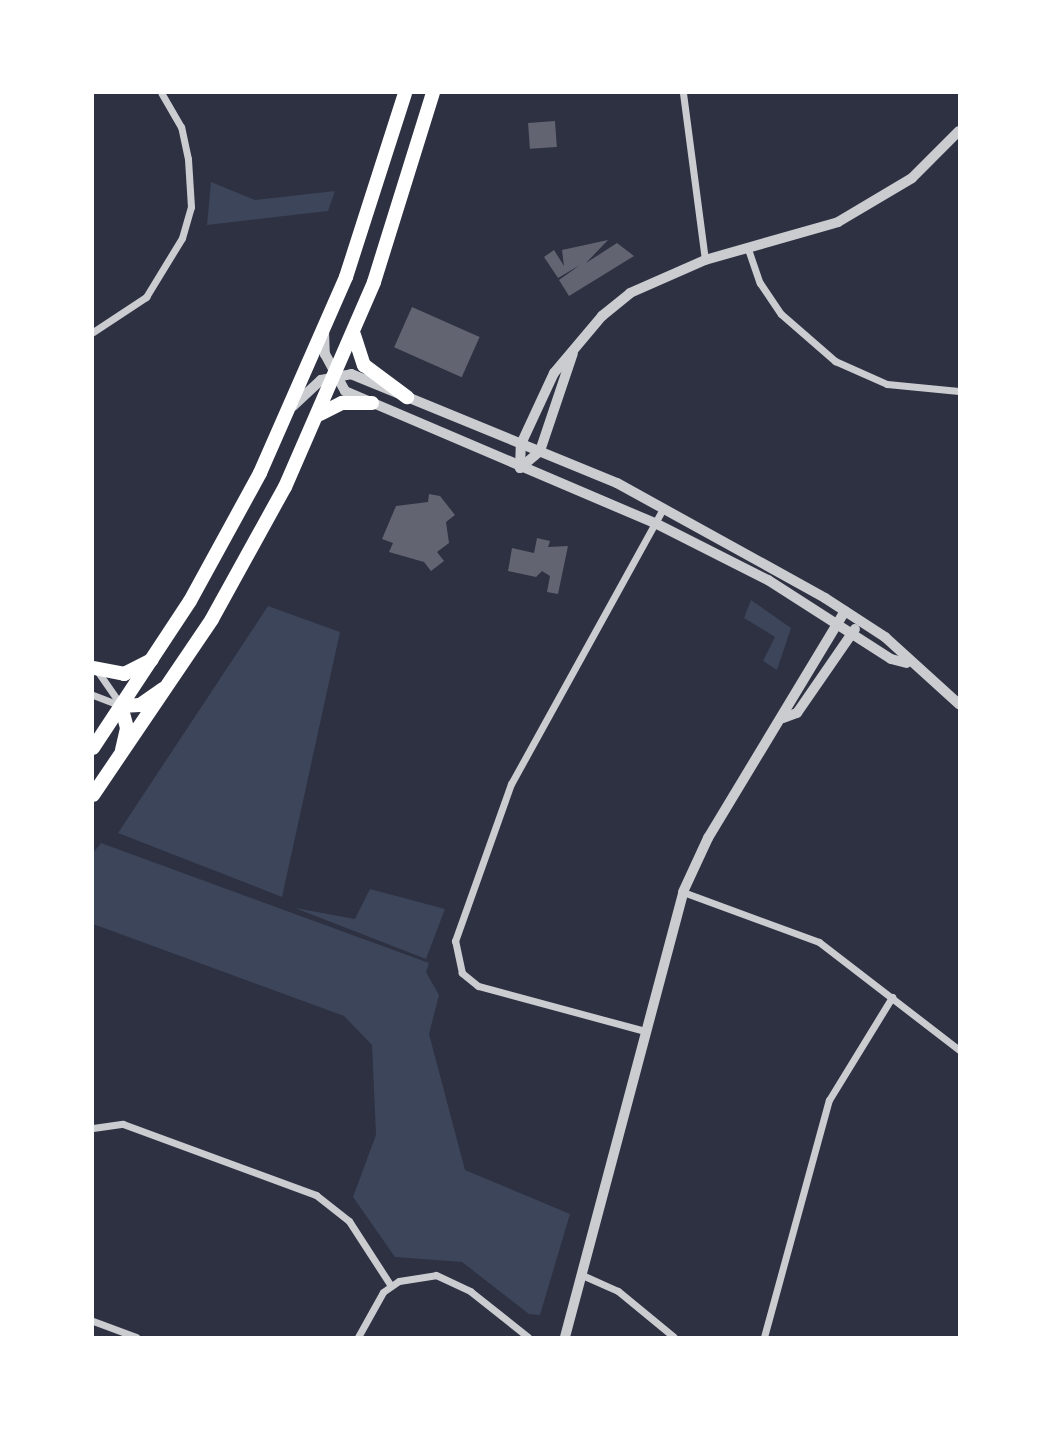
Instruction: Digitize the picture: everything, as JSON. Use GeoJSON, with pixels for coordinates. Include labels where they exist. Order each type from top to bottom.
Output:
{"type":"FeatureCollection","features":[{"type":"Feature","properties":{"kind":"main road"},"geometry":{"type":"LineString","coordinates":[[93,748],[153,659],[229,531],[288,411],[324,331],[367,219],[405,93]]}},
{"type":"Feature","properties":{"kind":"main road"},"geometry":{"type":"LineString","coordinates":[[93,795],[173,682],[249,555],[320,414],[354,335],[392,228],[433,93]]}},
{"type":"Feature","properties":{"kind":"main road"},"geometry":{"type":"LineString","coordinates":[[354,335],[364,365],[407,397]]}},
{"type":"Feature","properties":{"kind":"main road"},"geometry":{"type":"LineString","coordinates":[[320,414],[342,403],[372,403]]}},
{"type":"Feature","properties":{"kind":"main road"},"geometry":{"type":"LineString","coordinates":[[94,667],[124,674],[153,659]]}},
{"type":"Feature","properties":{"kind":"main road"},"geometry":{"type":"LineString","coordinates":[[121,706],[140,705],[173,682]]}},
{"type":"Feature","properties":{"kind":"main road"},"geometry":{"type":"LineString","coordinates":[[118,761],[127,729],[121,706]]}},
{"type":"Feature","properties":{"kind":"street"},"geometry":{"type":"LineString","coordinates":[[93,332],[146,297],[183,238],[191,207],[188,159],[181,127],[161,93]]}},
{"type":"Feature","properties":{"kind":"street"},"geometry":{"type":"LineString","coordinates":[[683,93],[705,260]]}},
{"type":"Feature","properties":{"kind":"street"},"geometry":{"type":"LineString","coordinates":[[520,468],[521,444],[554,373],[631,293],[705,260],[838,222],[877,202],[912,178],[959,131]]}},
{"type":"Feature","properties":{"kind":"street"},"geometry":{"type":"LineString","coordinates":[[748,249],[760,283],[781,314],[835,361],[887,384],[959,391]]}},
{"type":"Feature","properties":{"kind":"street"},"geometry":{"type":"LineString","coordinates":[[324,331],[335,376],[345,391],[520,468],[655,523],[720,555],[768,580],[852,634],[907,663],[959,704]]}},
{"type":"Feature","properties":{"kind":"street"},"geometry":{"type":"LineString","coordinates":[[520,468],[540,452],[574,351]]}},
{"type":"Feature","properties":{"kind":"street"},"geometry":{"type":"LineString","coordinates":[[288,411],[309,388],[335,376],[351,374],[540,452],[727,542],[775,567],[861,621],[898,648],[907,663]]}},
{"type":"Feature","properties":{"kind":"street"},"geometry":{"type":"LineString","coordinates":[[645,1031],[478,986],[462,973],[455,941],[511,784],[663,509]]}},
{"type":"Feature","properties":{"kind":"street"},"geometry":{"type":"LineString","coordinates":[[720,555],[727,542]]}},
{"type":"Feature","properties":{"kind":"street"},"geometry":{"type":"LineString","coordinates":[[768,580],[775,567]]}},
{"type":"Feature","properties":{"kind":"street"},"geometry":{"type":"LineString","coordinates":[[806,603],[813,590]]}},
{"type":"Feature","properties":{"kind":"street"},"geometry":{"type":"LineString","coordinates":[[565,1337],[683,892],[708,838],[783,718],[785,703],[845,611]]}},
{"type":"Feature","properties":{"kind":"street"},"geometry":{"type":"LineString","coordinates":[[783,718],[797,713],[861,621]]}},
{"type":"Feature","properties":{"kind":"street"},"geometry":{"type":"LineString","coordinates":[[94,667],[121,706]]}},
{"type":"Feature","properties":{"kind":"street"},"geometry":{"type":"LineString","coordinates":[[93,695],[121,706]]}},
{"type":"Feature","properties":{"kind":"street"},"geometry":{"type":"LineString","coordinates":[[683,892],[819,942],[959,1050]]}},
{"type":"Feature","properties":{"kind":"street"},"geometry":{"type":"LineString","coordinates":[[764,1337],[829,1100],[892,997]]}},
{"type":"Feature","properties":{"kind":"street"},"geometry":{"type":"LineString","coordinates":[[93,1128],[123,1124],[316,1195],[349,1221],[391,1286]]}},
{"type":"Feature","properties":{"kind":"street"},"geometry":{"type":"LineString","coordinates":[[582,1275],[618,1291],[674,1337]]}},
{"type":"Feature","properties":{"kind":"street"},"geometry":{"type":"LineString","coordinates":[[358,1337],[370,1307],[391,1286],[416,1276],[454,1281],[528,1337]]}},
{"type":"Feature","properties":{"kind":"street"},"geometry":{"type":"LineString","coordinates":[[93,1321],[136,1337]]}},
{"type":"Feature","properties":{"kind":"shaded area"},"geometry":{"type":"Polygon","coordinates":[[[211,182],[255,200],[335,191],[328,211],[207,225],[211,182]]]}},
{"type":"Feature","properties":{"kind":"shaded area"},"geometry":{"type":"Polygon","coordinates":[[[751,600],[791,628],[777,670],[763,661],[775,637],[744,618],[751,600]]]}},
{"type":"Feature","properties":{"kind":"shaded area"},"geometry":{"type":"Polygon","coordinates":[[[268,606],[340,632],[282,897],[118,833],[268,606]]]}},
{"type":"Feature","properties":{"kind":"shaded area"},"geometry":{"type":"Polygon","coordinates":[[[101,843],[429,963],[426,972],[439,995],[429,1034],[465,1170],[570,1214],[540,1315],[529,1314],[462,1262],[395,1257],[353,1197],[376,1135],[372,1045],[344,1016],[93,924],[93,853],[101,843]]]}},
{"type":"Feature","properties":{"kind":"shaded area"},"geometry":{"type":"Polygon","coordinates":[[[370,889],[445,909],[426,959],[295,908],[355,919],[370,889]]]}},
{"type":"Feature","properties":{"kind":"building"},"geometry":{"type":"Polygon","coordinates":[[[555,121],[557,147],[530,149],[528,123],[555,121]]]}},
{"type":"Feature","properties":{"kind":"building"},"geometry":{"type":"Polygon","coordinates":[[[608,240],[586,263],[617,243],[634,256],[569,296],[559,280],[580,265],[558,278],[544,257],[554,250],[564,266],[562,250],[608,240]]]}},
{"type":"Feature","properties":{"kind":"building"},"geometry":{"type":"Polygon","coordinates":[[[412,307],[480,337],[462,377],[394,347],[412,307]]]}},
{"type":"Feature","properties":{"kind":"building"},"geometry":{"type":"Polygon","coordinates":[[[429,494],[440,496],[455,515],[446,522],[449,543],[437,552],[444,561],[431,571],[424,562],[389,552],[393,543],[382,539],[396,506],[428,502],[429,494]]]}},
{"type":"Feature","properties":{"kind":"building"},"geometry":{"type":"Polygon","coordinates":[[[537,538],[550,541],[548,547],[568,546],[558,594],[547,592],[550,576],[542,571],[536,577],[508,571],[512,548],[534,553],[537,538]]]}}]}
